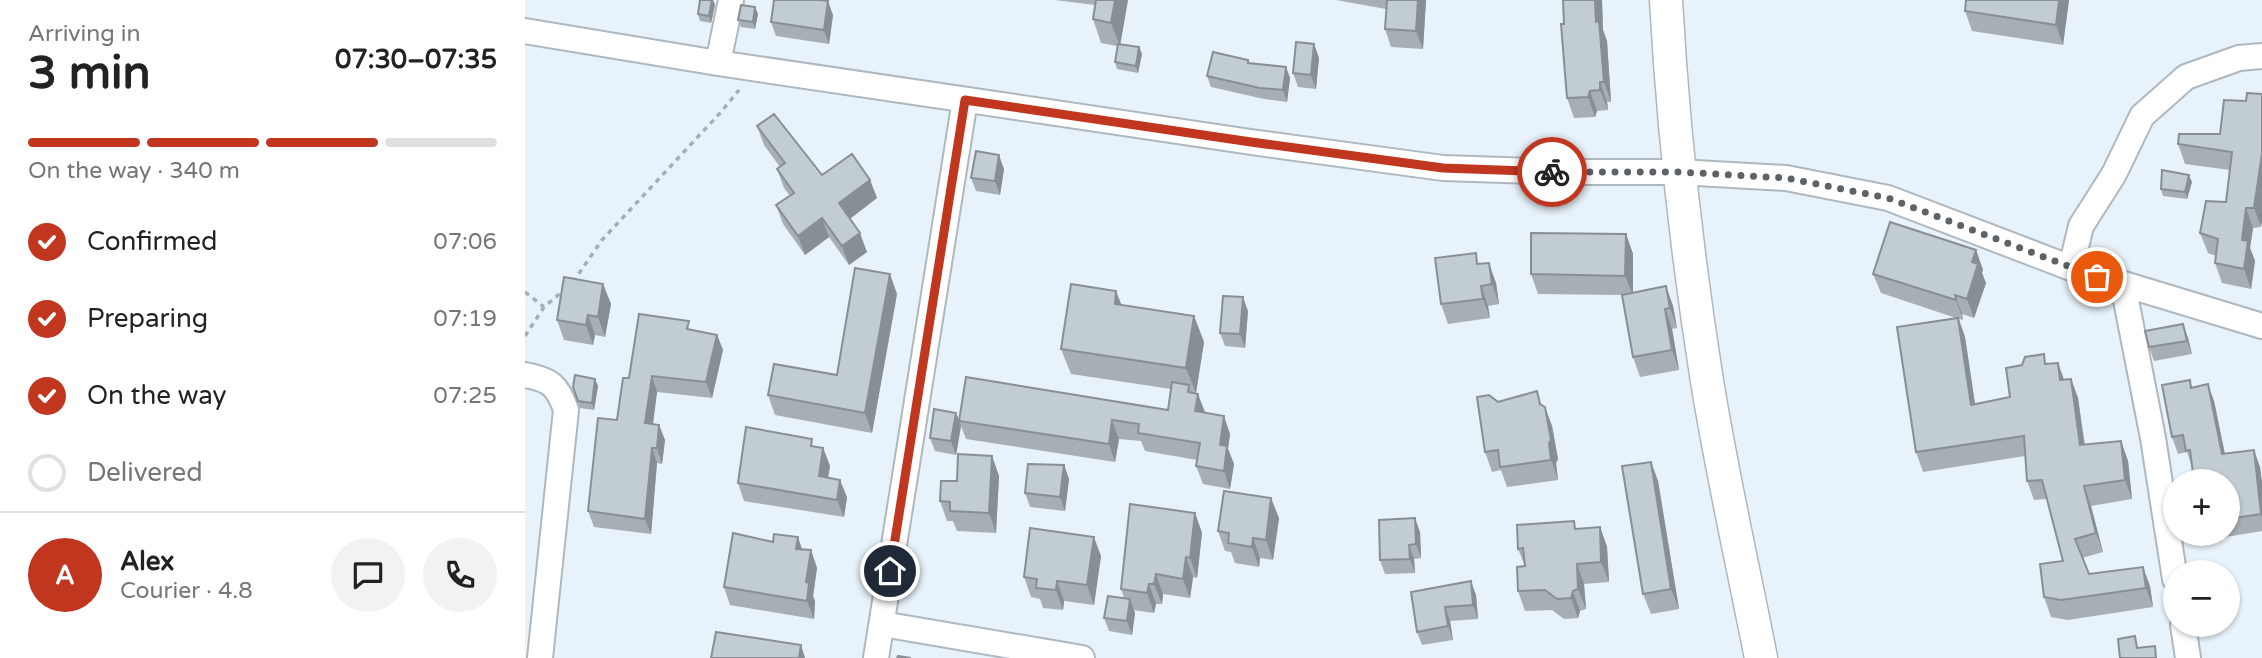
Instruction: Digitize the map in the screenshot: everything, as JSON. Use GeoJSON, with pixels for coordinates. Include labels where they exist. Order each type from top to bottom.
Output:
{"type":"FeatureCollection","features":[{"type":"Feature","properties":{"kind":"main road"},"geometry":{"type":"LineString","coordinates":[[1666,0],[1679,172],[1708,383],[1761,658]]}},
{"type":"Feature","properties":{"kind":"street"},"geometry":{"type":"LineString","coordinates":[[718,64],[731,0]]}},
{"type":"Feature","properties":{"kind":"street"},"geometry":{"type":"LineString","coordinates":[[525,31],[718,64],[1443,168],[1679,172],[1786,178],[1888,198],[2071,268],[2262,326]]}},
{"type":"Feature","properties":{"kind":"street"},"geometry":{"type":"LineString","coordinates":[[2071,268],[2081,226],[2114,174],[2142,116],[2186,77],[2239,58],[2262,56]]}},
{"type":"Feature","properties":{"kind":"street"},"geometry":{"type":"LineString","coordinates":[[876,658],[965,100]]}},
{"type":"Feature","properties":{"kind":"street"},"geometry":{"type":"LineString","coordinates":[[2123,285],[2153,438],[2172,560]]}},
{"type":"Feature","properties":{"kind":"street"},"geometry":{"type":"LineString","coordinates":[[525,375],[540,378],[559,390],[566,410],[540,658]]}},
{"type":"Feature","properties":{"kind":"street"},"geometry":{"type":"LineString","coordinates":[[882,624],[1082,658]]}},
{"type":"Feature","properties":{"kind":"street"},"geometry":{"type":"LineString","coordinates":[[2185,637],[2188,658]]}},
{"type":"Feature","properties":{"kind":"path"},"geometry":{"type":"LineString","coordinates":[[525,336],[544,307],[575,280],[602,240],[721,112],[755,69]]}},
{"type":"Feature","properties":{"kind":"path"},"geometry":{"type":"LineString","coordinates":[[525,292],[544,307]]}},
{"type":"Feature","properties":{"kind":"building"},"geometry":{"type":"Polygon","coordinates":[[[700,0],[712,0],[709,16],[698,14],[700,0]]]}},
{"type":"Feature","properties":{"kind":"building"},"geometry":{"type":"Polygon","coordinates":[[[774,0],[828,1],[824,30],[771,22],[774,0]]]}},
{"type":"Feature","properties":{"kind":"building"},"geometry":{"type":"Polygon","coordinates":[[[1096,0],[1115,0],[1111,23],[1093,19],[1096,0]]]}},
{"type":"Feature","properties":{"kind":"building"},"geometry":{"type":"Polygon","coordinates":[[[1387,0],[1418,0],[1416,31],[1385,29],[1387,0]]]}},
{"type":"Feature","properties":{"kind":"building"},"geometry":{"type":"Polygon","coordinates":[[[1563,0],[1595,0],[1604,82],[1600,82],[1600,90],[1590,91],[1588,97],[1567,98],[1561,24],[1564,24],[1563,0]]]}},
{"type":"Feature","properties":{"kind":"building"},"geometry":{"type":"Polygon","coordinates":[[[1966,0],[2059,0],[2056,25],[1965,11],[1966,0]]]}},
{"type":"Feature","properties":{"kind":"building"},"geometry":{"type":"Polygon","coordinates":[[[741,5],[755,7],[753,22],[738,20],[741,5]]]}},
{"type":"Feature","properties":{"kind":"building"},"geometry":{"type":"Polygon","coordinates":[[[1296,42],[1314,44],[1311,75],[1293,73],[1296,42]]]}},
{"type":"Feature","properties":{"kind":"building"},"geometry":{"type":"Polygon","coordinates":[[[1118,44],[1139,47],[1136,66],[1115,62],[1118,44]]]}},
{"type":"Feature","properties":{"kind":"building"},"geometry":{"type":"Polygon","coordinates":[[[1213,52],[1248,60],[1248,63],[1286,67],[1283,90],[1260,88],[1207,76],[1213,52]]]}},
{"type":"Feature","properties":{"kind":"building"},"geometry":{"type":"Polygon","coordinates":[[[2247,93],[2262,94],[2262,154],[2254,208],[2246,208],[2242,240],[2248,241],[2244,269],[2215,263],[2218,239],[2200,233],[2206,201],[2226,202],[2232,152],[2178,144],[2179,134],[2220,134],[2224,100],[2246,101],[2247,93]]]}},
{"type":"Feature","properties":{"kind":"building"},"geometry":{"type":"Polygon","coordinates":[[[774,114],[822,175],[852,154],[870,180],[839,203],[860,233],[842,246],[822,218],[798,236],[776,205],[794,193],[777,169],[785,163],[757,126],[774,114]]]}},
{"type":"Feature","properties":{"kind":"building"},"geometry":{"type":"Polygon","coordinates":[[[976,151],[999,155],[995,181],[971,178],[976,151]]]}},
{"type":"Feature","properties":{"kind":"building"},"geometry":{"type":"Polygon","coordinates":[[[2162,170],[2189,175],[2185,192],[2161,189],[2162,170]]]}},
{"type":"Feature","properties":{"kind":"building"},"geometry":{"type":"Polygon","coordinates":[[[1890,222],[1976,250],[1972,262],[1978,264],[1967,299],[1955,295],[1956,300],[1873,274],[1890,222]]]}},
{"type":"Feature","properties":{"kind":"building"},"geometry":{"type":"Polygon","coordinates":[[[1531,233],[1626,234],[1625,276],[1531,274],[1531,233]]]}},
{"type":"Feature","properties":{"kind":"building"},"geometry":{"type":"Polygon","coordinates":[[[1476,253],[1477,264],[1489,263],[1492,284],[1481,286],[1483,299],[1441,304],[1435,258],[1476,253]]]}},
{"type":"Feature","properties":{"kind":"building"},"geometry":{"type":"Polygon","coordinates":[[[855,268],[890,274],[865,413],[768,395],[774,364],[837,375],[855,268]]]}},
{"type":"Feature","properties":{"kind":"building"},"geometry":{"type":"Polygon","coordinates":[[[564,277],[603,284],[598,317],[588,315],[586,325],[557,320],[564,277]]]}},
{"type":"Feature","properties":{"kind":"building"},"geometry":{"type":"Polygon","coordinates":[[[1071,284],[1116,291],[1115,304],[1194,316],[1186,368],[1061,349],[1071,284]]]}},
{"type":"Feature","properties":{"kind":"building"},"geometry":{"type":"Polygon","coordinates":[[[1666,286],[1670,308],[1665,309],[1672,350],[1633,357],[1622,295],[1666,286]]]}},
{"type":"Feature","properties":{"kind":"building"},"geometry":{"type":"Polygon","coordinates":[[[1223,296],[1243,297],[1240,334],[1220,333],[1223,296]]]}},
{"type":"Feature","properties":{"kind":"building"},"geometry":{"type":"Polygon","coordinates":[[[639,314],[689,321],[687,329],[717,335],[706,382],[652,376],[645,423],[659,425],[657,448],[652,448],[645,519],[588,511],[598,418],[617,420],[623,378],[629,378],[639,314]]]}},
{"type":"Feature","properties":{"kind":"building"},"geometry":{"type":"Polygon","coordinates":[[[1958,318],[1971,405],[2010,397],[2006,368],[2022,365],[2025,357],[2044,354],[2045,364],[2058,363],[2060,380],[2071,379],[2080,445],[2121,441],[2125,480],[2084,486],[2096,533],[2075,539],[2089,574],[2143,567],[2146,588],[2061,600],[2044,597],[2040,564],[2063,561],[2042,480],[2027,481],[2024,436],[1916,452],[1897,327],[1958,318]]]}},
{"type":"Feature","properties":{"kind":"building"},"geometry":{"type":"Polygon","coordinates":[[[2183,324],[2187,341],[2149,347],[2145,331],[2183,324]]]}},
{"type":"Feature","properties":{"kind":"building"},"geometry":{"type":"Polygon","coordinates":[[[575,375],[595,379],[592,403],[578,401],[573,387],[575,375]]]}},
{"type":"Feature","properties":{"kind":"building"},"geometry":{"type":"Polygon","coordinates":[[[966,377],[1168,410],[1172,382],[1189,385],[1188,392],[1198,394],[1195,411],[1224,416],[1220,445],[1227,446],[1224,471],[1196,466],[1200,443],[1138,433],[1139,424],[1112,420],[1109,444],[959,421],[966,377]]]}},
{"type":"Feature","properties":{"kind":"building"},"geometry":{"type":"Polygon","coordinates":[[[2190,380],[2191,388],[2208,384],[2222,454],[2254,450],[2261,514],[2240,517],[2240,469],[2192,469],[2190,450],[2186,451],[2183,435],[2172,437],[2162,385],[2190,380]]]}},
{"type":"Feature","properties":{"kind":"building"},"geometry":{"type":"Polygon","coordinates":[[[1537,391],[1540,404],[1545,407],[1551,440],[1551,460],[1500,467],[1498,450],[1485,452],[1477,397],[1489,395],[1498,402],[1537,391]]]}},
{"type":"Feature","properties":{"kind":"building"},"geometry":{"type":"Polygon","coordinates":[[[934,409],[956,413],[951,441],[930,438],[934,409]]]}},
{"type":"Feature","properties":{"kind":"building"},"geometry":{"type":"Polygon","coordinates":[[[746,427],[812,439],[811,446],[823,448],[819,476],[840,480],[837,500],[738,483],[746,427]]]}},
{"type":"Feature","properties":{"kind":"building"},"geometry":{"type":"Polygon","coordinates":[[[958,454],[992,456],[989,513],[950,511],[950,502],[940,501],[941,481],[957,481],[958,454]]]}},
{"type":"Feature","properties":{"kind":"building"},"geometry":{"type":"Polygon","coordinates":[[[1651,462],[1671,589],[1643,594],[1622,466],[1651,462]]]}},
{"type":"Feature","properties":{"kind":"building"},"geometry":{"type":"Polygon","coordinates":[[[1028,464],[1064,465],[1060,497],[1025,493],[1028,464]]]}},
{"type":"Feature","properties":{"kind":"building"},"geometry":{"type":"Polygon","coordinates":[[[1224,491],[1271,498],[1266,540],[1253,538],[1252,547],[1228,543],[1229,533],[1218,531],[1224,491]]]}},
{"type":"Feature","properties":{"kind":"building"},"geometry":{"type":"Polygon","coordinates":[[[1130,504],[1195,513],[1190,558],[1186,557],[1183,579],[1156,574],[1154,584],[1149,584],[1147,593],[1121,589],[1130,504]]]}},
{"type":"Feature","properties":{"kind":"building"},"geometry":{"type":"Polygon","coordinates":[[[1415,518],[1416,544],[1409,545],[1410,559],[1380,560],[1379,520],[1415,518]]]}},
{"type":"Feature","properties":{"kind":"building"},"geometry":{"type":"Polygon","coordinates":[[[1574,521],[1575,529],[1600,527],[1601,562],[1577,564],[1578,589],[1573,591],[1571,598],[1557,599],[1545,590],[1518,591],[1517,567],[1525,566],[1523,548],[1518,549],[1517,525],[1574,521]]]}},
{"type":"Feature","properties":{"kind":"building"},"geometry":{"type":"Polygon","coordinates":[[[1030,528],[1094,537],[1087,585],[1057,581],[1056,590],[1036,588],[1037,579],[1024,577],[1030,528]]]}},
{"type":"Feature","properties":{"kind":"building"},"geometry":{"type":"Polygon","coordinates":[[[733,533],[773,542],[774,534],[798,537],[796,549],[811,550],[806,582],[809,583],[807,601],[724,587],[733,533]]]}},
{"type":"Feature","properties":{"kind":"building"},"geometry":{"type":"Polygon","coordinates":[[[1471,581],[1473,605],[1445,607],[1448,626],[1417,632],[1411,592],[1471,581]]]}},
{"type":"Feature","properties":{"kind":"building"},"geometry":{"type":"Polygon","coordinates":[[[1108,596],[1130,599],[1127,621],[1104,618],[1108,596]]]}},
{"type":"Feature","properties":{"kind":"building"},"geometry":{"type":"Polygon","coordinates":[[[716,632],[801,645],[799,658],[711,658],[716,632]]]}},
{"type":"Feature","properties":{"kind":"building"},"geometry":{"type":"Polygon","coordinates":[[[2135,636],[2137,648],[2155,646],[2156,658],[2120,658],[2118,639],[2135,636]]]}},
{"type":"Feature","properties":{"kind":"way so far"},"geometry":{"type":"LineString","coordinates":[[1552,172],[1679,172],[1786,178],[1888,198],[2097,277]]}},
{"type":"Feature","properties":{"kind":"route"},"geometry":{"type":"LineString","coordinates":[[890,571],[965,100],[1443,168],[1552,172]]}}]}
